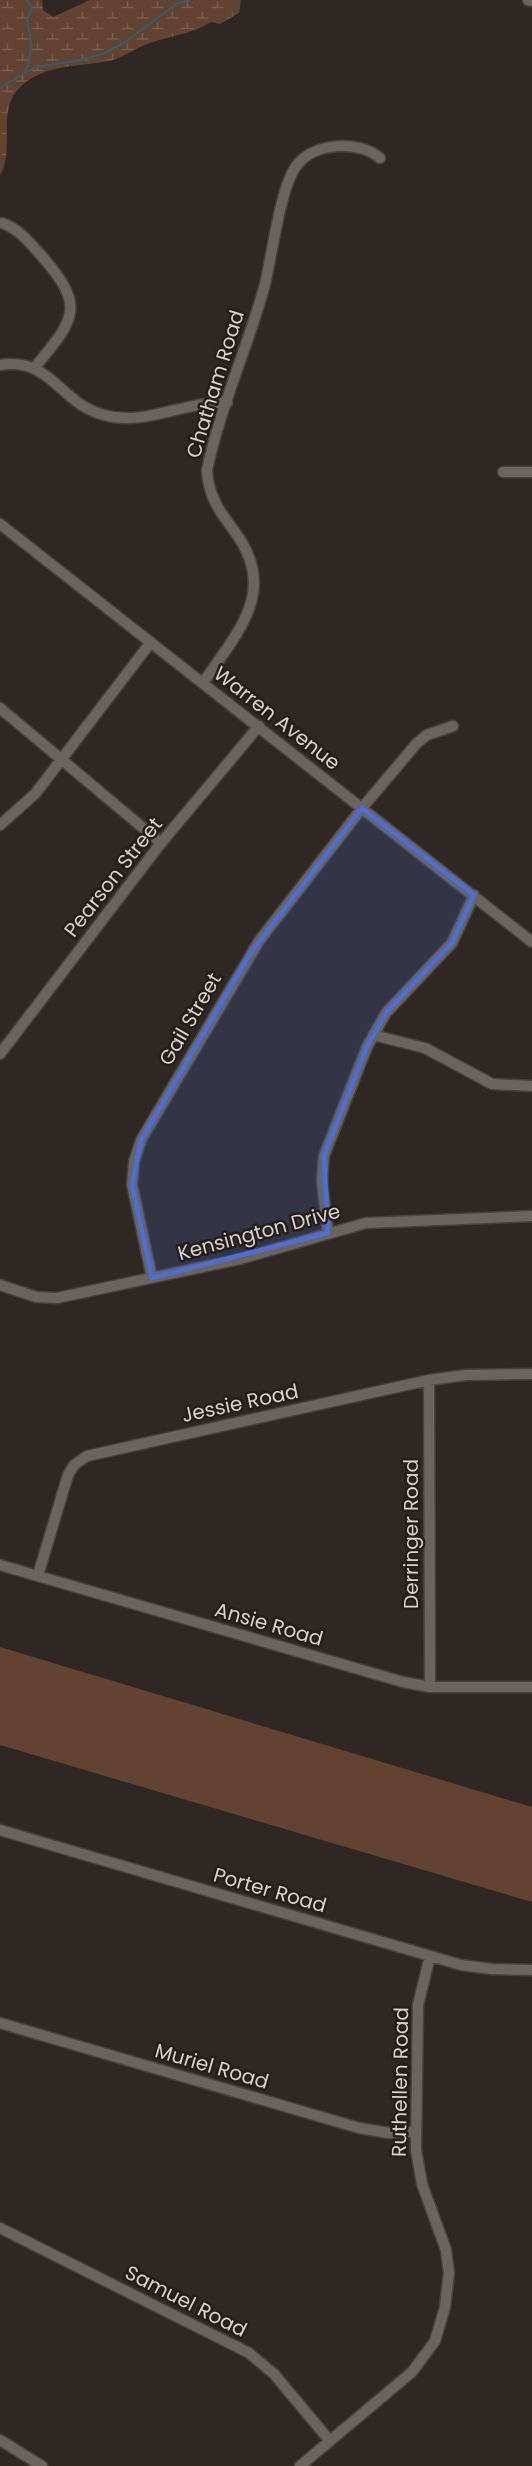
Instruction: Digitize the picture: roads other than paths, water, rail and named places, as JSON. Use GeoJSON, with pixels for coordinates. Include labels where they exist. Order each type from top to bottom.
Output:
{"type":"FeatureCollection","features":[{"type":"Feature","properties":{"kind":"street"},"geometry":{"type":"LineString","coordinates":[[528,0],[532,1]]}},
{"type":"Feature","properties":{"kind":"street","name":"Chatham Road"},"geometry":{"type":"LineString","coordinates":[[203,683],[246,619],[255,594],[255,580],[250,558],[217,507],[207,481],[210,457],[264,287],[292,172],[305,156],[321,149],[359,148],[370,150],[380,158]]}},
{"type":"Feature","properties":{"kind":"street"},"geometry":{"type":"LineString","coordinates":[[2,223],[18,230],[57,274],[70,295],[70,313],[65,329],[35,367]]}},
{"type":"Feature","properties":{"kind":"street"},"geometry":{"type":"LineString","coordinates":[[0,365],[15,363],[35,367],[79,403],[105,416],[144,417],[201,403],[227,403]]}},
{"type":"Feature","properties":{"kind":"street"},"geometry":{"type":"LineString","coordinates":[[503,472],[532,472]]}},
{"type":"Feature","properties":{"kind":"street","name":"Warren Avenue"},"geometry":{"type":"LineString","coordinates":[[0,524],[532,942]]}},
{"type":"Feature","properties":{"kind":"street"},"geometry":{"type":"LineString","coordinates":[[0,825],[23,806],[151,642]]}},
{"type":"Feature","properties":{"kind":"street"},"geometry":{"type":"LineString","coordinates":[[0,708],[161,843]]}},
{"type":"Feature","properties":{"kind":"street","name":"Pearson Street"},"geometry":{"type":"LineString","coordinates":[[0,1054],[161,843],[259,726]]}},
{"type":"Feature","properties":{"kind":"street","name":"Gail Street"},"geometry":{"type":"LineString","coordinates":[[152,1278],[133,1192],[133,1169],[138,1147],[251,952],[362,808],[422,739],[453,726]]}},
{"type":"Feature","properties":{"kind":"street"},"geometry":{"type":"LineString","coordinates":[[328,1233],[322,1181],[324,1156],[373,1035],[391,1008],[447,950],[474,895]]}},
{"type":"Feature","properties":{"kind":"street"},"geometry":{"type":"LineString","coordinates":[[373,1035],[425,1048],[492,1084],[532,1086]]}},
{"type":"Feature","properties":{"kind":"street","name":"Kensington Drive"},"geometry":{"type":"LineString","coordinates":[[0,1285],[36,1297],[57,1298],[240,1259],[366,1223],[532,1215]]}},
{"type":"Feature","properties":{"kind":"street","name":"Jessie Road"},"geometry":{"type":"LineString","coordinates":[[38,1575],[68,1475],[84,1457],[429,1380],[466,1375],[532,1374]]}},
{"type":"Feature","properties":{"kind":"street","name":"Derringer Road"},"geometry":{"type":"LineString","coordinates":[[429,1380],[430,1687]]}},
{"type":"Feature","properties":{"kind":"street","name":"Ansie Road"},"geometry":{"type":"LineString","coordinates":[[0,1565],[403,1682],[430,1687],[532,1687]]}},
{"type":"Feature","properties":{"kind":"street","name":"Porter Road"},"geometry":{"type":"LineString","coordinates":[[0,1830],[479,1969],[532,1970]]}},
{"type":"Feature","properties":{"kind":"street","name":"Ruthellen Road"},"geometry":{"type":"LineString","coordinates":[[300,2466],[412,2372],[429,2352],[441,2321],[448,2286],[446,2250],[419,2173],[415,2132],[418,2005],[430,1956]]}},
{"type":"Feature","properties":{"kind":"street","name":"Muriel Road"},"geometry":{"type":"LineString","coordinates":[[0,2023],[359,2128],[389,2133],[415,2132]]}},
{"type":"Feature","properties":{"kind":"street","name":"Samuel Road"},"geometry":{"type":"LineString","coordinates":[[0,2228],[249,2353],[274,2374],[330,2441]]}},
{"type":"Feature","properties":{"kind":"street"},"geometry":{"type":"LineString","coordinates":[[0,2440],[42,2466]]}},
{"type":"Feature","properties":{"kind":"waterway"},"geometry":{"type":"LineString","coordinates":[[25,73],[31,46],[27,19],[32,8],[27,0]]}},
{"type":"Feature","properties":{"kind":"waterway"},"geometry":{"type":"LineString","coordinates":[[0,88],[35,67],[82,60],[105,53],[125,42],[178,3],[190,0]]}}]}
